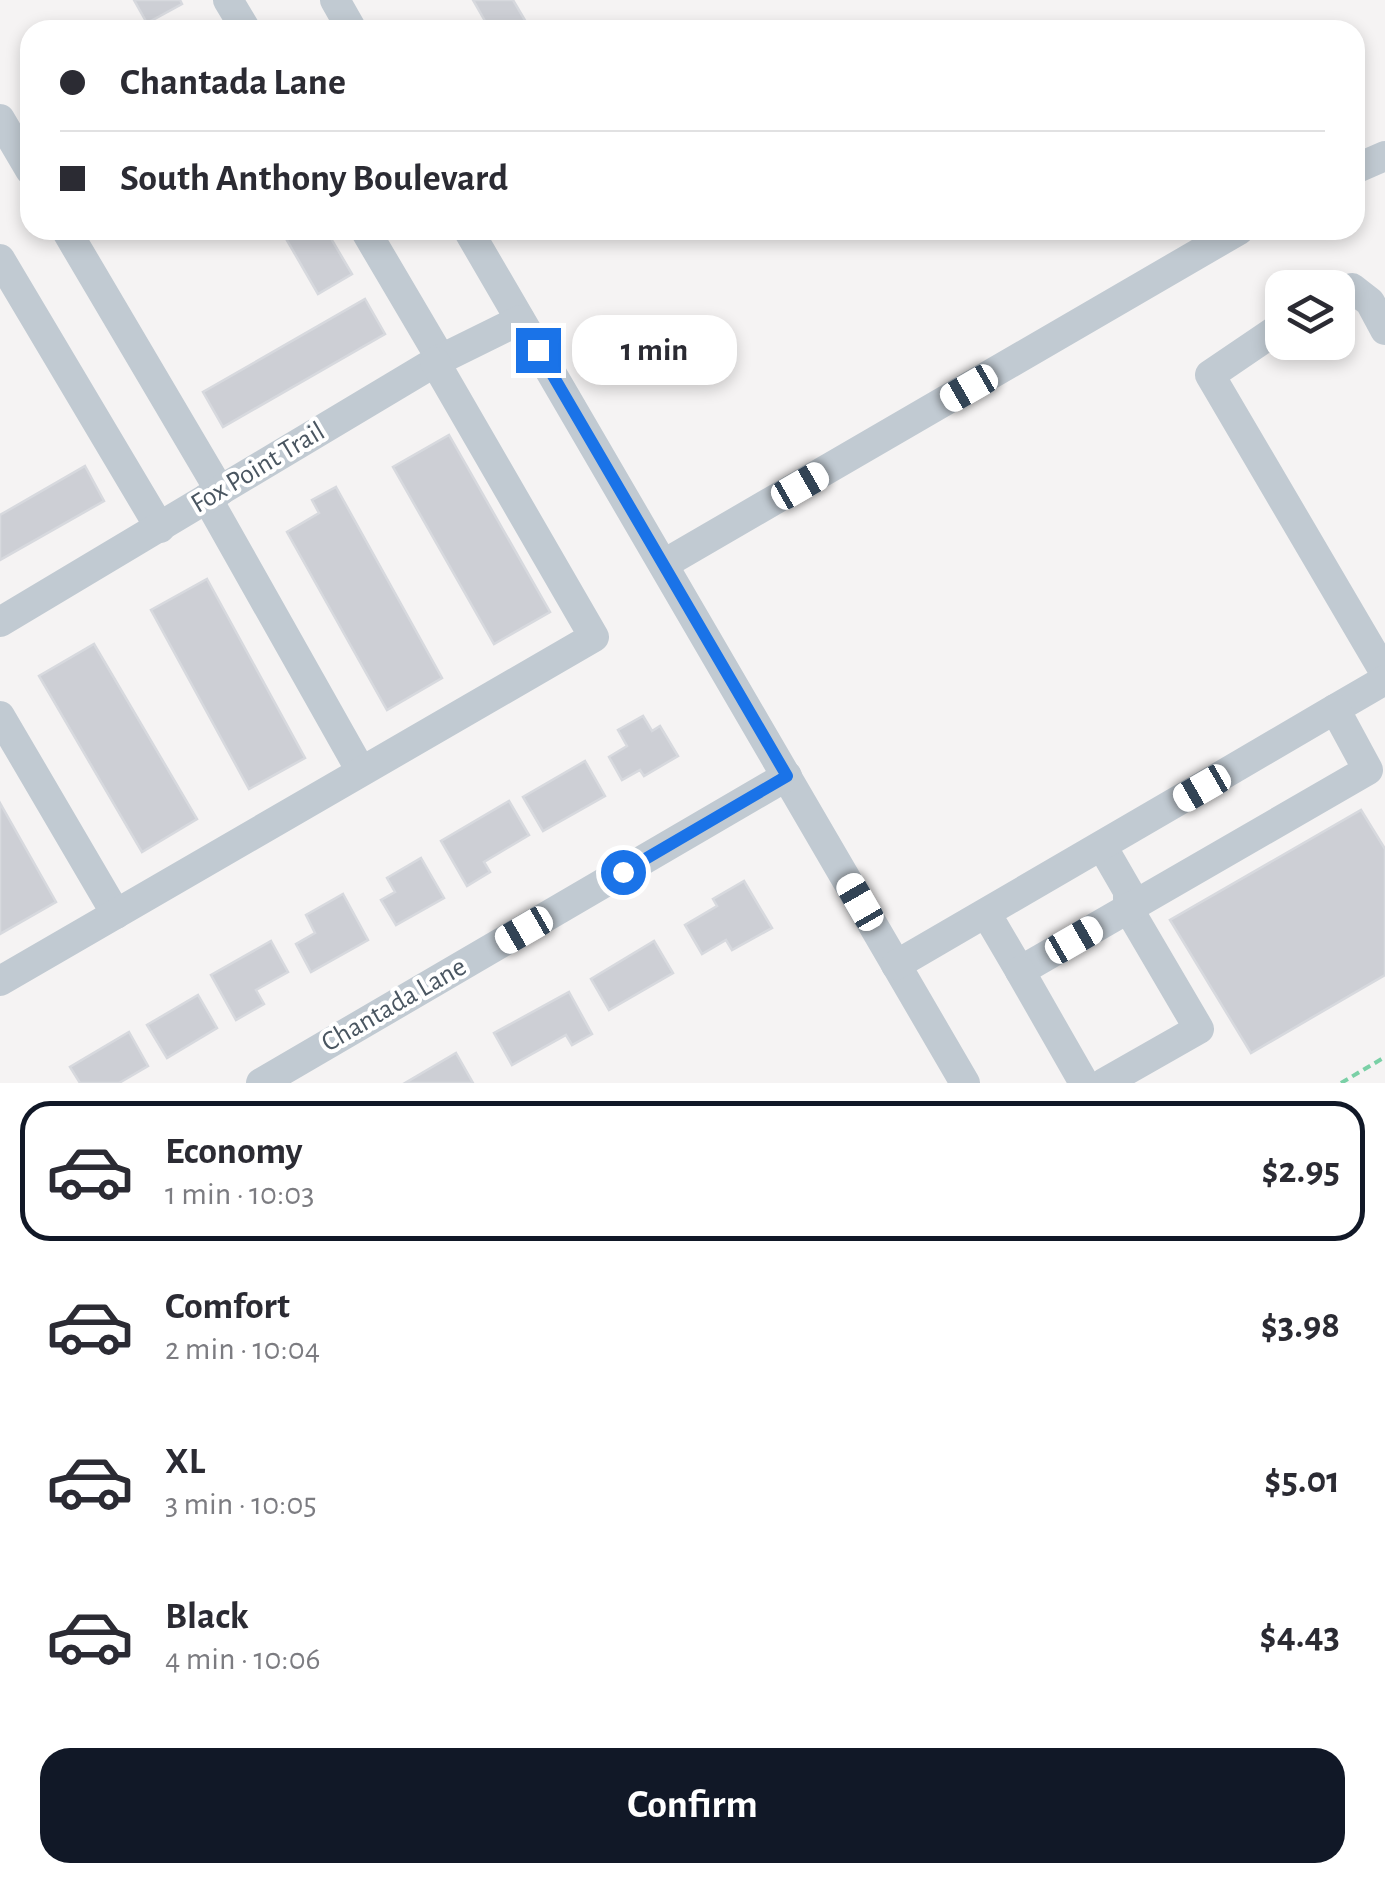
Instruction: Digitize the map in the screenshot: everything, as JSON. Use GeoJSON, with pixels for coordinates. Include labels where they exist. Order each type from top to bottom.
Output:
{"type":"FeatureCollection","features":[{"type":"Feature","properties":{"kind":"street"},"geometry":{"type":"LineString","coordinates":[[0,119],[20,153]]}},
{"type":"Feature","properties":{"kind":"street"},"geometry":{"type":"LineString","coordinates":[[72,240],[214,495],[361,771]]}},
{"type":"Feature","properties":{"kind":"street"},"geometry":{"type":"LineString","coordinates":[[0,981],[594,638],[371,240]]}},
{"type":"Feature","properties":{"kind":"street"},"geometry":{"type":"LineString","coordinates":[[474,240],[965,1083]]}},
{"type":"Feature","properties":{"kind":"street"},"geometry":{"type":"LineString","coordinates":[[664,564],[1222,240]]}},
{"type":"Feature","properties":{"kind":"street"},"geometry":{"type":"LineString","coordinates":[[0,259],[160,528]]}},
{"type":"Feature","properties":{"kind":"street"},"geometry":{"type":"LineString","coordinates":[[1355,290],[1370,302],[1385,330]]}},
{"type":"Feature","properties":{"kind":"street","name":"Fox Point Trail"},"geometry":{"type":"LineString","coordinates":[[0,622],[438,360],[520,320]]}},
{"type":"Feature","properties":{"kind":"street"},"geometry":{"type":"LineString","coordinates":[[896,966],[1385,677],[1210,374],[1265,337]]}},
{"type":"Feature","properties":{"kind":"street"},"geometry":{"type":"LineString","coordinates":[[1020,971],[1368,770],[1335,710]]}},
{"type":"Feature","properties":{"kind":"street"},"geometry":{"type":"LineString","coordinates":[[0,716],[116,914]]}},
{"type":"Feature","properties":{"kind":"street","name":"Chantada Lane"},"geometry":{"type":"LineString","coordinates":[[261,1083],[787,776]]}},
{"type":"Feature","properties":{"kind":"street"},"geometry":{"type":"LineString","coordinates":[[1102,846],[1128,890],[1128,908],[1199,1029],[1104,1083]]}},
{"type":"Feature","properties":{"kind":"street"},"geometry":{"type":"LineString","coordinates":[[986,913],[1084,1083]]}},
{"type":"Feature","properties":{"kind":"path"},"geometry":{"type":"LineString","coordinates":[[1341,1083],[1385,1057]]}},
{"type":"Feature","properties":{"kind":"building"},"geometry":{"type":"Polygon","coordinates":[[[134,0],[180,0],[182,4],[145,20],[134,0]]]}},
{"type":"Feature","properties":{"kind":"building"},"geometry":{"type":"Polygon","coordinates":[[[473,0],[513,0],[525,20],[484,20],[473,0]]]}},
{"type":"Feature","properties":{"kind":"building"},"geometry":{"type":"Polygon","coordinates":[[[287,240],[332,240],[352,274],[318,294],[287,240]]]}},
{"type":"Feature","properties":{"kind":"building"},"geometry":{"type":"Polygon","coordinates":[[[365,299],[385,334],[223,427],[203,392],[365,299]]]}},
{"type":"Feature","properties":{"kind":"building"},"geometry":{"type":"Polygon","coordinates":[[[449,435],[550,612],[494,644],[393,467],[449,435]]]}},
{"type":"Feature","properties":{"kind":"building"},"geometry":{"type":"Polygon","coordinates":[[[85,466],[104,501],[0,560],[0,515],[85,466]]]}},
{"type":"Feature","properties":{"kind":"building"},"geometry":{"type":"Polygon","coordinates":[[[336,487],[442,678],[387,710],[287,532],[319,513],[312,500],[336,487]]]}},
{"type":"Feature","properties":{"kind":"building"},"geometry":{"type":"Polygon","coordinates":[[[207,579],[305,758],[249,789],[151,610],[207,579]]]}},
{"type":"Feature","properties":{"kind":"building"},"geometry":{"type":"Polygon","coordinates":[[[94,644],[197,819],[142,852],[39,676],[94,644]]]}},
{"type":"Feature","properties":{"kind":"building"},"geometry":{"type":"Polygon","coordinates":[[[643,716],[652,731],[660,726],[678,756],[644,776],[640,770],[622,780],[609,757],[627,746],[618,730],[643,716]]]}},
{"type":"Feature","properties":{"kind":"building"},"geometry":{"type":"Polygon","coordinates":[[[585,761],[605,796],[543,831],[523,797],[585,761]]]}},
{"type":"Feature","properties":{"kind":"building"},"geometry":{"type":"Polygon","coordinates":[[[509,801],[529,835],[484,862],[490,872],[467,886],[441,841],[509,801]]]}},
{"type":"Feature","properties":{"kind":"building"},"geometry":{"type":"Polygon","coordinates":[[[0,803],[56,902],[0,934],[0,803]]]}},
{"type":"Feature","properties":{"kind":"building"},"geometry":{"type":"Polygon","coordinates":[[[1361,810],[1385,849],[1385,975],[1251,1053],[1170,920],[1361,810]]]}},
{"type":"Feature","properties":{"kind":"building"},"geometry":{"type":"Polygon","coordinates":[[[421,858],[444,898],[396,925],[381,900],[395,892],[387,878],[421,858]]]}},
{"type":"Feature","properties":{"kind":"building"},"geometry":{"type":"Polygon","coordinates":[[[744,881],[772,928],[732,950],[726,940],[702,954],[685,925],[717,906],[713,899],[744,881]]]}},
{"type":"Feature","properties":{"kind":"building"},"geometry":{"type":"Polygon","coordinates":[[[343,894],[368,940],[311,972],[296,944],[315,933],[306,915],[343,894]]]}},
{"type":"Feature","properties":{"kind":"building"},"geometry":{"type":"Polygon","coordinates":[[[271,941],[288,972],[256,990],[264,1004],[236,1020],[211,975],[271,941]]]}},
{"type":"Feature","properties":{"kind":"building"},"geometry":{"type":"Polygon","coordinates":[[[654,941],[673,973],[609,1010],[591,979],[654,941]]]}},
{"type":"Feature","properties":{"kind":"building"},"geometry":{"type":"Polygon","coordinates":[[[569,992],[592,1034],[572,1045],[566,1035],[512,1065],[494,1033],[569,992]]]}},
{"type":"Feature","properties":{"kind":"building"},"geometry":{"type":"Polygon","coordinates":[[[198,995],[217,1028],[167,1058],[147,1025],[198,995]]]}},
{"type":"Feature","properties":{"kind":"building"},"geometry":{"type":"Polygon","coordinates":[[[129,1032],[148,1066],[119,1083],[80,1083],[70,1067],[129,1032]]]}},
{"type":"Feature","properties":{"kind":"building"},"geometry":{"type":"Polygon","coordinates":[[[456,1053],[473,1083],[405,1083],[456,1053]]]}},
{"type":"Feature","properties":{"kind":"route"},"geometry":{"type":"LineString","coordinates":[[538,350],[787,776],[623,872]]}}]}
